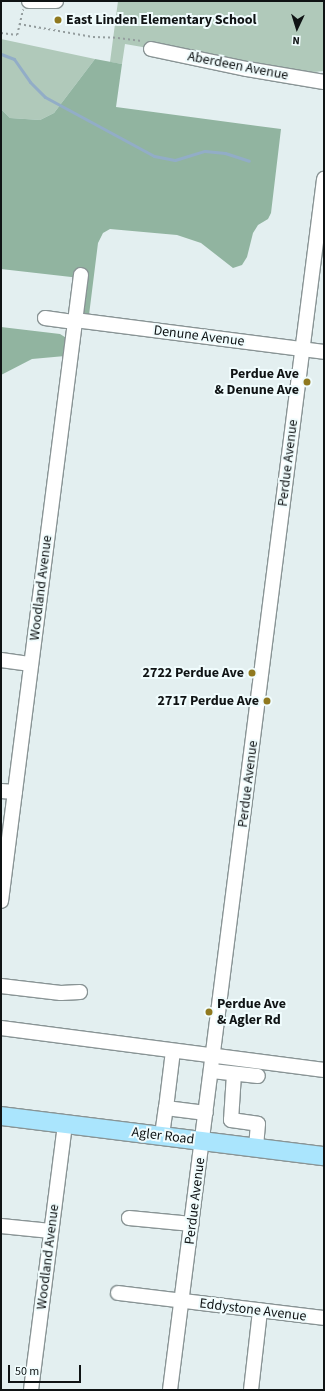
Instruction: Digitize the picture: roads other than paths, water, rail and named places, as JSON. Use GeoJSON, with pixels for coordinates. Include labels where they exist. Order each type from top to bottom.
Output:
{"type":"FeatureCollection","features":[{"type":"Feature","properties":{"kind":"main road","name":"Agler Road"},"geometry":{"type":"LineString","coordinates":[[1,1116],[324,1156]]}},
{"type":"Feature","properties":{"kind":"street"},"geometry":{"type":"LineString","coordinates":[[26,4],[56,1]]}},
{"type":"Feature","properties":{"kind":"street","name":"Aberdeen Avenue"},"geometry":{"type":"LineString","coordinates":[[150,46],[247,69],[324,82]]}},
{"type":"Feature","properties":{"kind":"street","name":"Perdue Avenue"},"geometry":{"type":"LineString","coordinates":[[170,1390],[212,1071],[324,179]]}},
{"type":"Feature","properties":{"kind":"street","name":"Woodland Avenue"},"geometry":{"type":"LineString","coordinates":[[1,901],[8,792],[31,664],[81,275]]}},
{"type":"Feature","properties":{"kind":"street","name":"Denune Avenue"},"geometry":{"type":"LineString","coordinates":[[45,318],[324,352]]}},
{"type":"Feature","properties":{"kind":"street"},"geometry":{"type":"LineString","coordinates":[[1,660],[31,664]]}},
{"type":"Feature","properties":{"kind":"street"},"geometry":{"type":"LineString","coordinates":[[1,986],[61,993],[80,992]]}},
{"type":"Feature","properties":{"kind":"street"},"geometry":{"type":"LineString","coordinates":[[1,1028],[213,1057],[324,1070]]}},
{"type":"Feature","properties":{"kind":"street"},"geometry":{"type":"LineString","coordinates":[[162,1135],[173,1051]]}},
{"type":"Feature","properties":{"kind":"street"},"geometry":{"type":"LineString","coordinates":[[212,1071],[258,1076]]}},
{"type":"Feature","properties":{"kind":"street"},"geometry":{"type":"LineString","coordinates":[[234,1074],[230,1120],[258,1124],[256,1147]]}},
{"type":"Feature","properties":{"kind":"street"},"geometry":{"type":"LineString","coordinates":[[166,1108],[206,1113]]}},
{"type":"Feature","properties":{"kind":"street","name":"Woodland Avenue"},"geometry":{"type":"LineString","coordinates":[[31,1390],[65,1124]]}},
{"type":"Feature","properties":{"kind":"street"},"geometry":{"type":"LineString","coordinates":[[129,1218],[192,1224]]}},
{"type":"Feature","properties":{"kind":"street"},"geometry":{"type":"LineString","coordinates":[[1,1226],[51,1231]]}},
{"type":"Feature","properties":{"kind":"street","name":"Eddystone Avenue"},"geometry":{"type":"LineString","coordinates":[[118,1293],[324,1318]]}},
{"type":"Feature","properties":{"kind":"street"},"geometry":{"type":"LineString","coordinates":[[251,1390],[260,1311]]}},
{"type":"Feature","properties":{"kind":"waterway"},"geometry":{"type":"LineString","coordinates":[[1,54],[14,59],[30,82],[45,97],[154,156],[175,160],[205,151],[225,153],[249,161]]}},
{"type":"Feature","properties":{"kind":"place","name":"East Linden Elementary School"},"geometry":{"type":"Point","coordinates":[58,20]}},
{"type":"Feature","properties":{"kind":"place","name":"Perdue Ave & Denune Ave"},"geometry":{"type":"Point","coordinates":[307,382]}},
{"type":"Feature","properties":{"kind":"place","name":"2722 Perdue Ave"},"geometry":{"type":"Point","coordinates":[252,673]}},
{"type":"Feature","properties":{"kind":"place","name":"2717 Perdue Ave"},"geometry":{"type":"Point","coordinates":[267,701]}},
{"type":"Feature","properties":{"kind":"place","name":"Perdue Ave & Agler Rd"},"geometry":{"type":"Point","coordinates":[209,1012]}}]}
